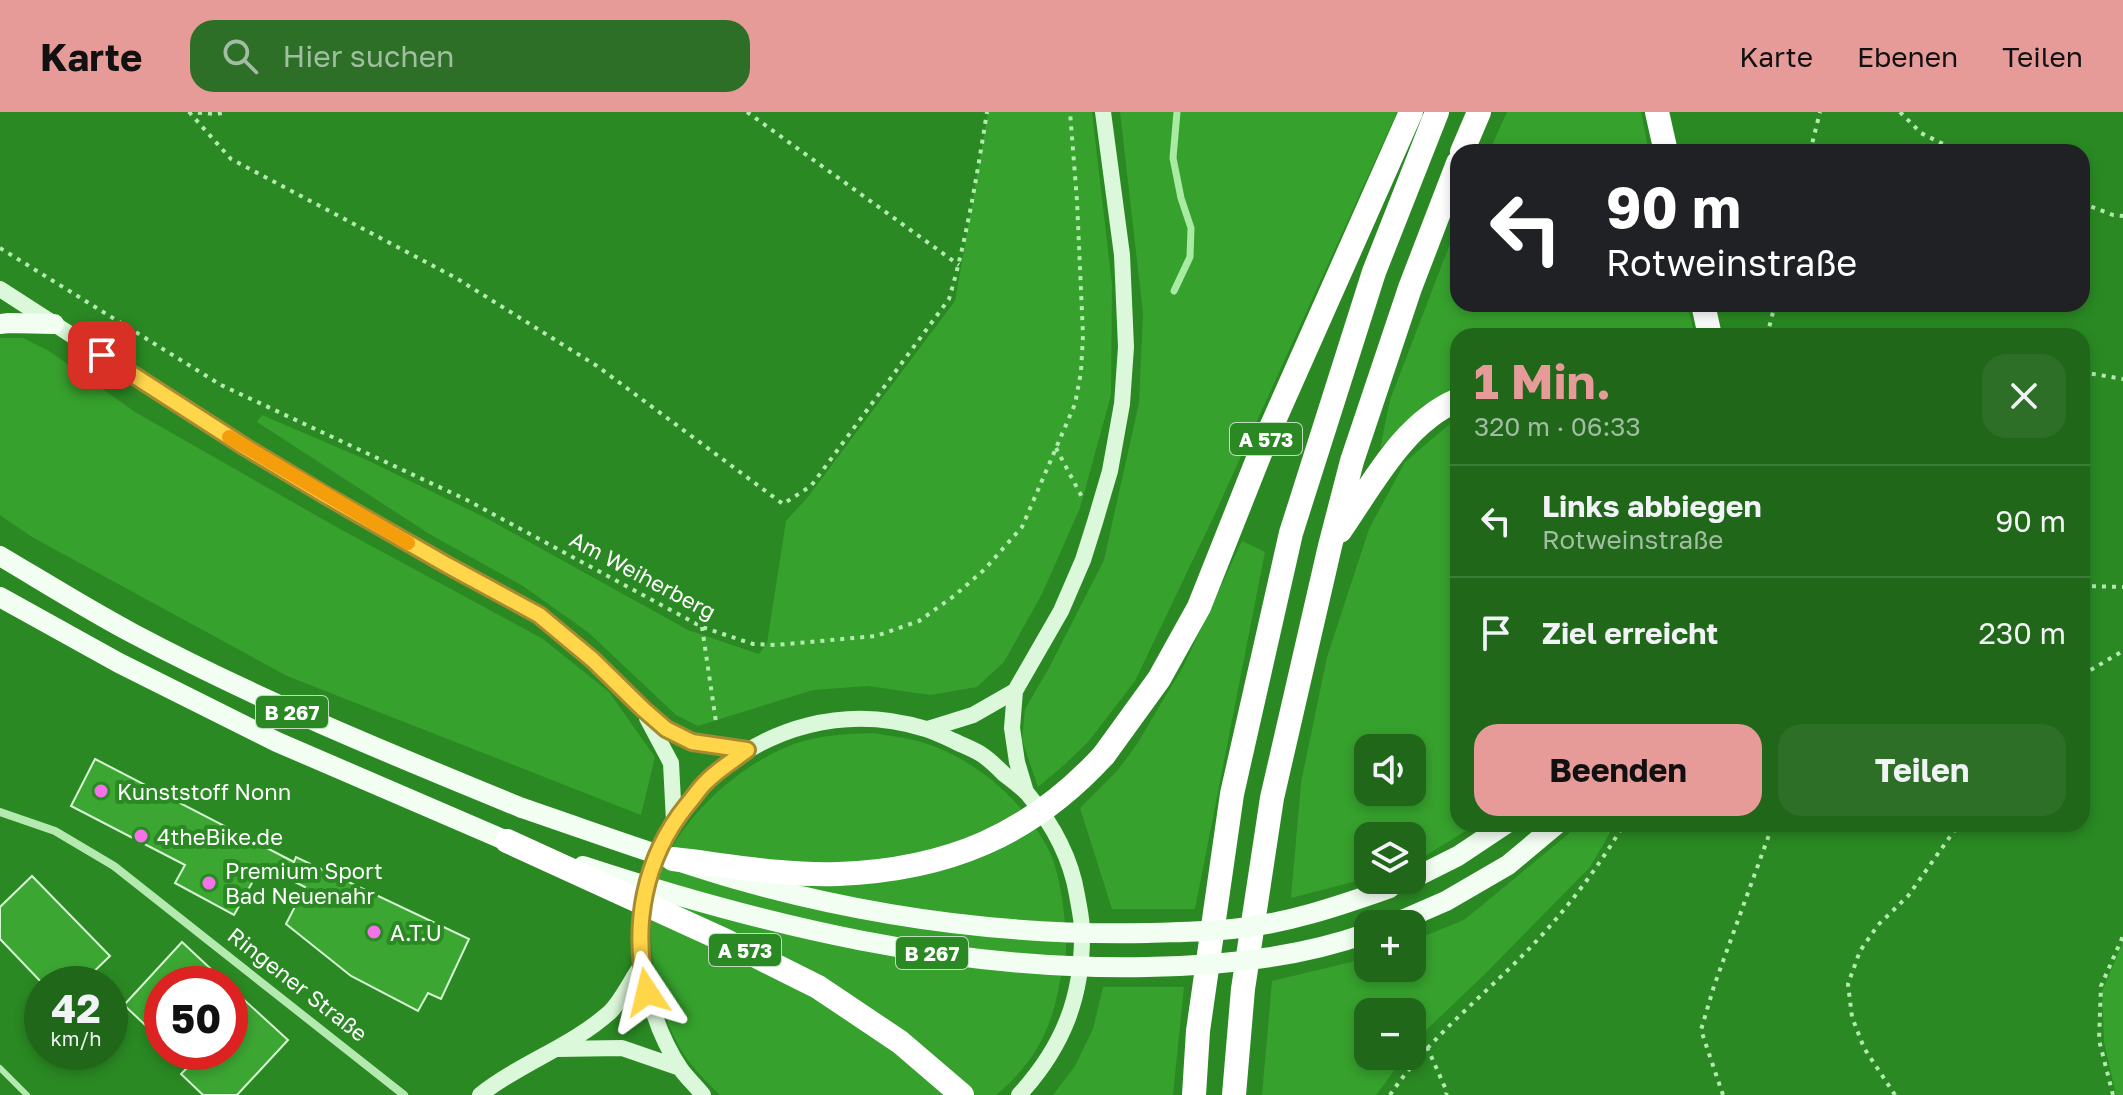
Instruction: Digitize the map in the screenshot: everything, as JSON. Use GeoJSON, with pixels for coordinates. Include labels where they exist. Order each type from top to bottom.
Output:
{"type":"FeatureCollection","features":[{"type":"Feature","properties":{"kind":"highway","name":"A 573"},"geometry":{"type":"LineString","coordinates":[[673,859],[836,874],[892,869],[939,860],[982,845],[1019,826],[1081,780],[1104,755],[1159,679],[1199,607],[1265,441],[1411,112]]}},
{"type":"Feature","properties":{"kind":"highway","name":"A 573"},"geometry":{"type":"LineString","coordinates":[[1194,1095],[1198,1031],[1232,794],[1291,533],[1374,272],[1437,112]]}},
{"type":"Feature","properties":{"kind":"highway"},"geometry":{"type":"LineString","coordinates":[[1465,144],[1479,112]]}},
{"type":"Feature","properties":{"kind":"highway"},"geometry":{"type":"LineString","coordinates":[[1657,112],[1664,144]]}},
{"type":"Feature","properties":{"kind":"highway"},"geometry":{"type":"LineString","coordinates":[[1234,1095],[1243,989],[1272,798],[1330,546],[1352,461],[1410,288],[1450,184]]}},
{"type":"Feature","properties":{"kind":"highway"},"geometry":{"type":"LineString","coordinates":[[1330,546],[1415,428],[1450,403]]}},
{"type":"Feature","properties":{"kind":"highway","name":"A 573"},"geometry":{"type":"LineString","coordinates":[[507,841],[726,941],[818,987],[900,1042],[962,1095]]}},
{"type":"Feature","properties":{"kind":"main road"},"geometry":{"type":"LineString","coordinates":[[1026,792],[1012,728],[1015,691],[1061,611],[1083,560],[1110,471],[1122,404],[1126,347],[1122,255],[1103,112]]}},
{"type":"Feature","properties":{"kind":"main road"},"geometry":{"type":"LineString","coordinates":[[0,289],[258,455],[539,615],[593,660],[666,729],[692,742],[747,750]]}},
{"type":"Feature","properties":{"kind":"main road"},"geometry":{"type":"LineString","coordinates":[[0,324],[54,324]]}},
{"type":"Feature","properties":{"kind":"main road","name":"B 267"},"geometry":{"type":"LineString","coordinates":[[0,542],[71,598]]}},
{"type":"Feature","properties":{"kind":"main road","name":"B 267"},"geometry":{"type":"LineString","coordinates":[[0,556],[132,633],[293,712],[405,760],[522,808],[673,859],[796,895],[923,919],[1051,932],[1115,933],[1234,929],[1287,920],[1371,894]]}},
{"type":"Feature","properties":{"kind":"main road","name":"B 267"},"geometry":{"type":"LineString","coordinates":[[0,597],[119,663],[277,742],[507,841],[659,891],[785,925],[852,940],[980,960],[1111,968],[1235,962],[1296,953],[1354,937]]}},
{"type":"Feature","properties":{"kind":"main road"},"geometry":{"type":"LineString","coordinates":[[0,614],[119,663]]}},
{"type":"Feature","properties":{"kind":"main road"},"geometry":{"type":"LineString","coordinates":[[928,729],[973,715],[1015,691]]}},
{"type":"Feature","properties":{"kind":"main road"},"geometry":{"type":"LineString","coordinates":[[643,709],[671,763],[674,821]]}},
{"type":"Feature","properties":{"kind":"main road"},"geometry":{"type":"LineString","coordinates":[[703,1095],[680,1068],[654,1019],[641,966],[640,928],[645,891],[657,855],[674,821],[706,781],[747,750],[780,733],[816,723],[854,719],[891,721],[928,729],[981,754],[1026,792],[1055,833],[1074,879],[1082,929],[1080,979],[1066,1027],[1041,1071],[1019,1095]]}},
{"type":"Feature","properties":{"kind":"main road","name":"B 267"},"geometry":{"type":"LineString","coordinates":[[1426,871],[1458,856],[1494,832]]}},
{"type":"Feature","properties":{"kind":"main road"},"geometry":{"type":"LineString","coordinates":[[1426,910],[1508,865],[1547,832]]}},
{"type":"Feature","properties":{"kind":"main road"},"geometry":{"type":"LineString","coordinates":[[480,1095],[500,1078],[557,1049],[611,1011],[641,966]]}},
{"type":"Feature","properties":{"kind":"main road"},"geometry":{"type":"LineString","coordinates":[[557,1049],[622,1048],[680,1068]]}},
{"type":"Feature","properties":{"kind":"street","name":"Ringener Straße"},"geometry":{"type":"LineString","coordinates":[[0,812],[55,831],[114,866],[404,1095]]}},
{"type":"Feature","properties":{"kind":"lane"},"geometry":{"type":"LineString","coordinates":[[0,1068],[27,1095]]}},
{"type":"Feature","properties":{"kind":"path"},"geometry":{"type":"LineString","coordinates":[[188,112],[226,112]]}},
{"type":"Feature","properties":{"kind":"path"},"geometry":{"type":"LineString","coordinates":[[188,112],[231,159],[456,278],[597,366],[783,504],[811,486],[949,299],[972,206],[987,112]]}},
{"type":"Feature","properties":{"kind":"path"},"geometry":{"type":"LineString","coordinates":[[747,112],[959,265]]}},
{"type":"Feature","properties":{"kind":"path","name":"Am Weiherberg"},"geometry":{"type":"LineString","coordinates":[[0,248],[221,385],[467,500],[702,627],[753,644],[776,645],[876,636],[919,621],[954,596],[985,569],[1022,527],[1075,404],[1083,335],[1070,112]]}},
{"type":"Feature","properties":{"kind":"path"},"geometry":{"type":"LineString","coordinates":[[1812,144],[1820,112]]}},
{"type":"Feature","properties":{"kind":"path"},"geometry":{"type":"LineString","coordinates":[[1900,112],[1921,133],[1943,144]]}},
{"type":"Feature","properties":{"kind":"path"},"geometry":{"type":"LineString","coordinates":[[2090,206],[2123,216]]}},
{"type":"Feature","properties":{"kind":"path"},"geometry":{"type":"LineString","coordinates":[[2090,373],[2123,379]]}},
{"type":"Feature","properties":{"kind":"path"},"geometry":{"type":"LineString","coordinates":[[1056,448],[1095,522]]}},
{"type":"Feature","properties":{"kind":"path"},"geometry":{"type":"LineString","coordinates":[[2090,586],[2123,587]]}},
{"type":"Feature","properties":{"kind":"path"},"geometry":{"type":"LineString","coordinates":[[702,627],[716,722]]}},
{"type":"Feature","properties":{"kind":"path"},"geometry":{"type":"LineString","coordinates":[[2090,670],[2123,651]]}},
{"type":"Feature","properties":{"kind":"path"},"geometry":{"type":"LineString","coordinates":[[1390,1095],[1427,1047],[1527,951],[1595,870],[1619,832]]}},
{"type":"Feature","properties":{"kind":"path"},"geometry":{"type":"LineString","coordinates":[[1723,1095],[1701,1030],[1770,832]]}},
{"type":"Feature","properties":{"kind":"path"},"geometry":{"type":"LineString","coordinates":[[1895,1095],[1864,1048],[1852,1017],[1848,984],[1860,951],[1878,925],[1908,896],[1953,832]]}},
{"type":"Feature","properties":{"kind":"path"},"geometry":{"type":"LineString","coordinates":[[2113,1095],[2099,1040],[2101,986],[2123,936]]}},
{"type":"Feature","properties":{"kind":"path"},"geometry":{"type":"LineString","coordinates":[[1427,1047],[1446,1095]]}},
{"type":"Feature","properties":{"kind":"green space"},"geometry":{"type":"Polygon","coordinates":[[[988,112],[1092,112],[1112,285],[1111,395],[1080,508],[1042,594],[1004,662],[977,687],[930,695],[868,686],[813,690],[698,726],[676,715],[589,633],[523,586],[431,535],[257,422],[262,415],[367,460],[486,518],[688,630],[759,654],[767,643],[786,521],[807,498],[955,301],[988,112]]]}},
{"type":"Feature","properties":{"kind":"green space"},"geometry":{"type":"Polygon","coordinates":[[[1120,112],[1397,112],[1213,518],[1135,681],[1088,742],[1038,787],[1022,740],[1025,709],[1104,560],[1139,403],[1143,313],[1120,112]]]}},
{"type":"Feature","properties":{"kind":"green space"},"geometry":{"type":"Polygon","coordinates":[[[1507,112],[1641,112],[1647,144],[1493,144],[1507,112]]]}},
{"type":"Feature","properties":{"kind":"green space"},"geometry":{"type":"Polygon","coordinates":[[[1450,244],[1450,312],[1689,312],[1693,328],[1450,328],[1450,391],[1422,406],[1380,449],[1390,400],[1450,244]]]}},
{"type":"Feature","properties":{"kind":"green space"},"geometry":{"type":"Polygon","coordinates":[[[0,338],[23,338],[49,351],[135,412],[340,529],[543,639],[609,692],[655,757],[641,815],[287,676],[32,537],[0,515],[0,338]]]}},
{"type":"Feature","properties":{"kind":"green space"},"geometry":{"type":"Polygon","coordinates":[[[1450,424],[1450,832],[1464,832],[1426,855],[1426,822],[1354,822],[1354,882],[1291,898],[1301,783],[1327,657],[1369,529],[1405,462],[1450,424]]]}},
{"type":"Feature","properties":{"kind":"green space"},"geometry":{"type":"Polygon","coordinates":[[[1242,541],[1265,552],[1195,909],[1112,909],[1080,808],[1118,770],[1137,744],[1184,665],[1242,541]]]}},
{"type":"Feature","properties":{"kind":"green space"},"geometry":{"type":"Polygon","coordinates":[[[873,733],[921,742],[961,759],[998,785],[1041,836],[1058,876],[1066,941],[1057,998],[1046,1030],[1021,1071],[996,1095],[720,1095],[684,1055],[665,1015],[655,977],[651,937],[653,900],[659,875],[671,850],[704,805],[747,769],[804,741],[873,733]]]}},
{"type":"Feature","properties":{"kind":"green space"},"geometry":{"type":"Polygon","coordinates":[[[1570,832],[1610,832],[1590,867],[1426,1030],[1426,998],[1354,998],[1354,1070],[1395,1070],[1376,1095],[1262,1095],[1272,981],[1354,961],[1354,982],[1426,982],[1426,935],[1464,920],[1570,832]]]}},
{"type":"Feature","properties":{"kind":"green space"},"geometry":{"type":"Polygon","coordinates":[[[2123,942],[2123,1095],[2116,1095],[2104,1042],[2102,991],[2123,942]]]}},
{"type":"Feature","properties":{"kind":"green space"},"geometry":{"type":"Polygon","coordinates":[[[1103,987],[1184,987],[1173,1095],[1053,1095],[1075,1066],[1093,1029],[1103,987]]]}},
{"type":"Feature","properties":{"kind":"building"},"geometry":{"type":"Polygon","coordinates":[[[95,759],[294,862],[296,857],[469,939],[441,999],[428,993],[418,1011],[351,976],[286,924],[305,887],[273,871],[269,878],[258,872],[234,915],[175,883],[185,865],[71,806],[95,759]]]}},
{"type":"Feature","properties":{"kind":"building"},"geometry":{"type":"Polygon","coordinates":[[[32,876],[110,956],[100,966],[26,966],[0,939],[0,907],[32,876]]]}},
{"type":"Feature","properties":{"kind":"building"},"geometry":{"type":"Polygon","coordinates":[[[182,942],[208,966],[160,966],[182,942]]]}},
{"type":"Feature","properties":{"kind":"building"},"geometry":{"type":"Polygon","coordinates":[[[144,983],[144,1024],[128,1009],[128,1001],[144,983]]]}},
{"type":"Feature","properties":{"kind":"building"},"geometry":{"type":"Polygon","coordinates":[[[248,1003],[288,1040],[237,1095],[203,1095],[181,1074],[185,1070],[248,1070],[248,1003]]]}},
{"type":"Feature","properties":{"kind":"waterway"},"geometry":{"type":"LineString","coordinates":[[1174,291],[1190,257],[1191,228],[1173,158],[1177,112]]}},
{"type":"Feature","properties":{"kind":"slow traffic"},"geometry":{"type":"LineString","coordinates":[[229,437],[408,543]]}},
{"type":"Feature","properties":{"kind":"place","name":"Kunststoff Nonn"},"geometry":{"type":"Point","coordinates":[101,791]}},
{"type":"Feature","properties":{"kind":"place","name":"4theBike.de"},"geometry":{"type":"Point","coordinates":[141,836]}},
{"type":"Feature","properties":{"kind":"place","name":"Premium Sport Bad Neuenahr"},"geometry":{"type":"Point","coordinates":[209,883]}},
{"type":"Feature","properties":{"kind":"place","name":"A.T.U"},"geometry":{"type":"Point","coordinates":[374,932]}},
{"type":"Feature","properties":{"kind":"route"},"geometry":{"type":"LineString","coordinates":[[102,355],[325,495],[539,615],[593,660],[666,729],[692,742],[747,750],[706,781],[674,821],[657,855],[645,891],[640,928],[641,966],[647,992]]}}]}
